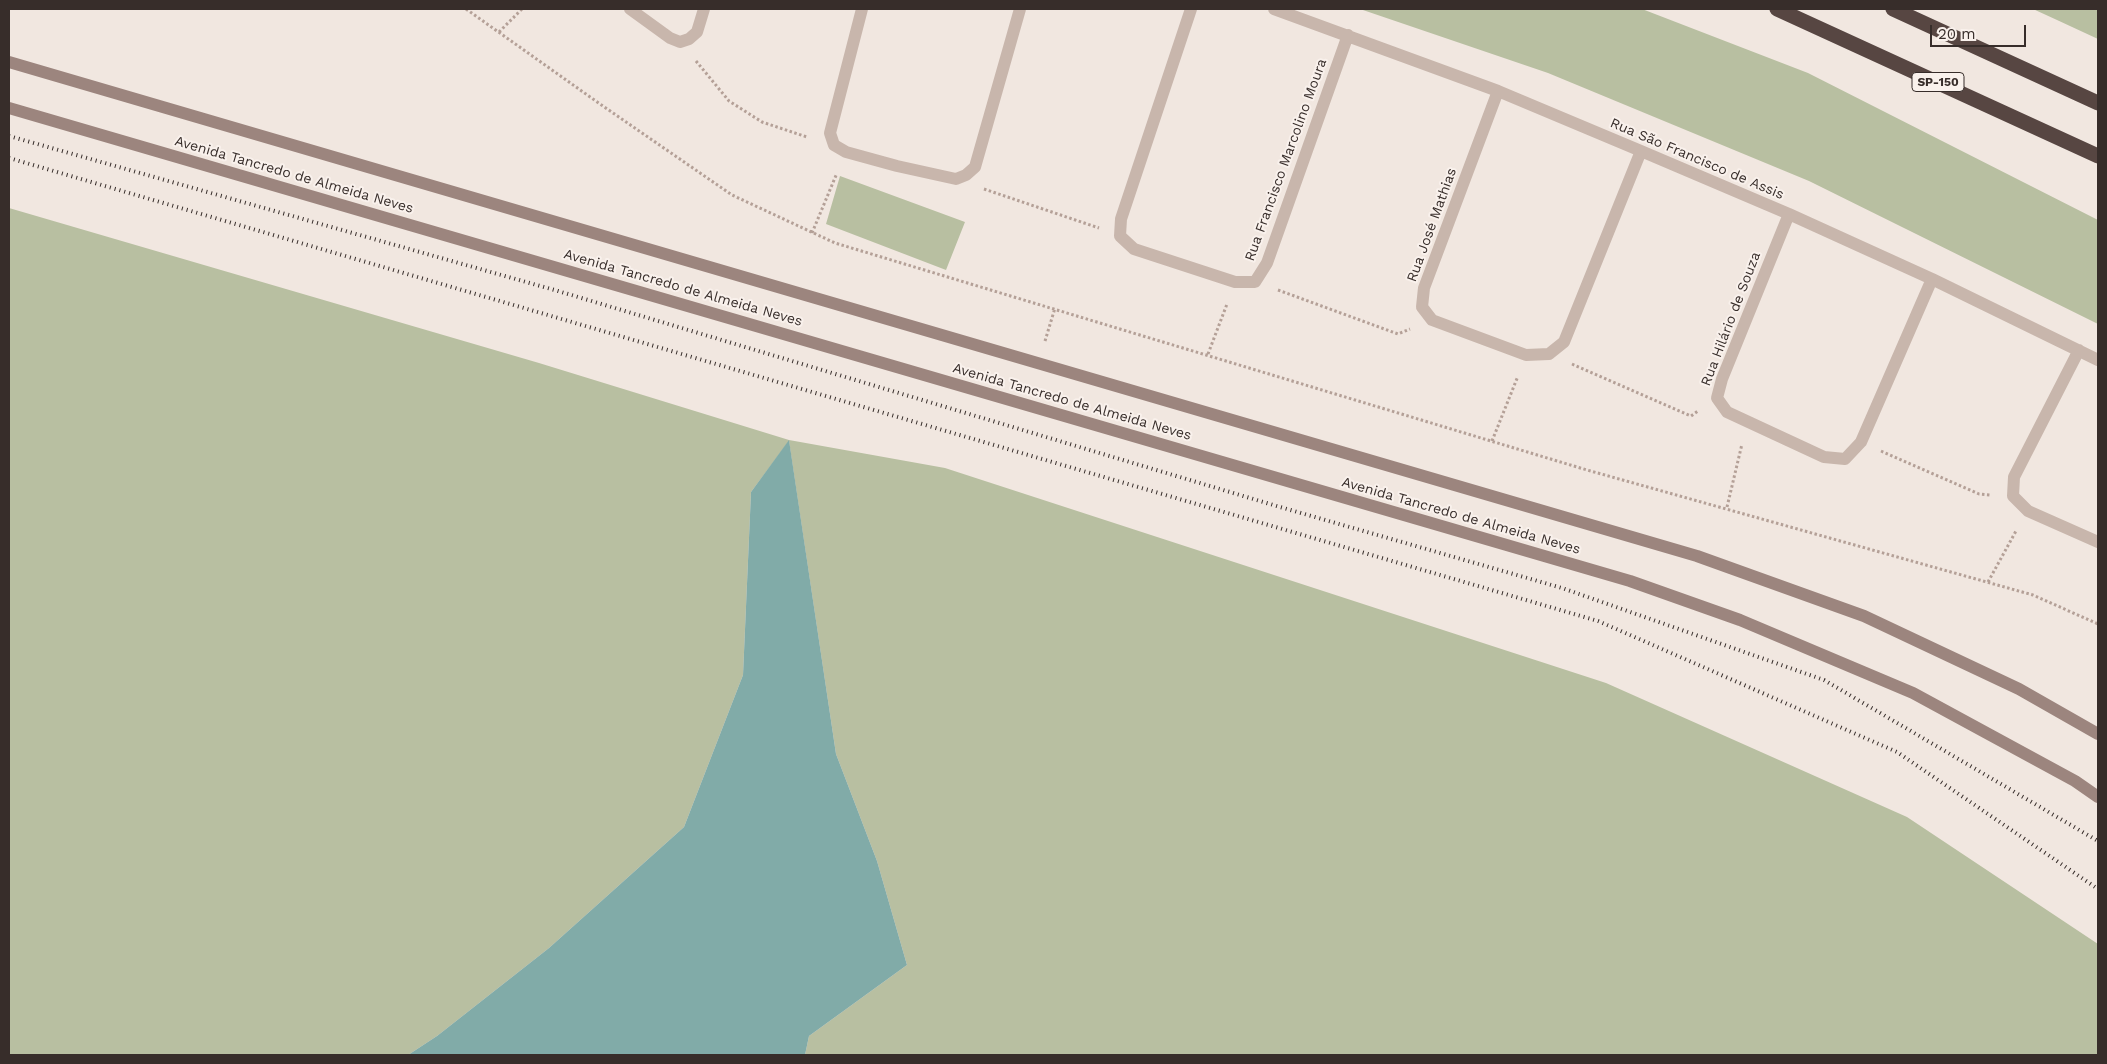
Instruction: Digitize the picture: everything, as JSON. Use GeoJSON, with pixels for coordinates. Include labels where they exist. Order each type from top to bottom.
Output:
{"type":"FeatureCollection","features":[{"type":"Feature","properties":{"kind":"highway","name":"SP-150"},"geometry":{"type":"LineString","coordinates":[[1777,9],[2098,156]]}},
{"type":"Feature","properties":{"kind":"highway"},"geometry":{"type":"LineString","coordinates":[[1894,9],[2098,102]]}},
{"type":"Feature","properties":{"kind":"main road","name":"Avenida Tancredo de Almeida Neves"},"geometry":{"type":"LineString","coordinates":[[9,62],[1697,556],[1864,616],[2018,689],[2098,734]]}},
{"type":"Feature","properties":{"kind":"main road","name":"Avenida Tancredo de Almeida Neves"},"geometry":{"type":"LineString","coordinates":[[9,108],[1630,581],[1740,620],[1913,693],[2075,781],[2098,797]]}},
{"type":"Feature","properties":{"kind":"street"},"geometry":{"type":"LineString","coordinates":[[630,9],[670,38],[680,42],[689,39],[697,32],[704,9]]}},
{"type":"Feature","properties":{"kind":"street"},"geometry":{"type":"LineString","coordinates":[[862,9],[830,133],[834,145],[846,152],[956,179],[966,175],[974,167],[1020,9]]}},
{"type":"Feature","properties":{"kind":"street"},"geometry":{"type":"LineString","coordinates":[[1120,236],[1121,219],[1191,9]]}},
{"type":"Feature","properties":{"kind":"street","name":"Rua São Francisco de Assis"},"geometry":{"type":"LineString","coordinates":[[1274,9],[1498,92],[1789,214],[1932,279],[2098,360]]}},
{"type":"Feature","properties":{"kind":"street","name":"Rua Francisco Marcolino Moura"},"geometry":{"type":"LineString","coordinates":[[1120,236],[1134,248],[1235,282],[1255,282],[1267,263],[1348,35]]}},
{"type":"Feature","properties":{"kind":"street","name":"Rua José Mathias"},"geometry":{"type":"LineString","coordinates":[[1432,320],[1422,307],[1424,288],[1498,92]]}},
{"type":"Feature","properties":{"kind":"street"},"geometry":{"type":"LineString","coordinates":[[1432,320],[1526,355],[1549,354],[1564,342],[1641,151]]}},
{"type":"Feature","properties":{"kind":"street","name":"Rua Hilário de Souza"},"geometry":{"type":"LineString","coordinates":[[1789,214],[1722,379],[1717,398],[1728,412],[1824,457],[1845,459],[1861,442]]}},
{"type":"Feature","properties":{"kind":"street"},"geometry":{"type":"LineString","coordinates":[[1861,442],[1932,279]]}},
{"type":"Feature","properties":{"kind":"street"},"geometry":{"type":"LineString","coordinates":[[2079,350],[2014,477],[2013,496],[2028,511],[2098,542]]}},
{"type":"Feature","properties":{"kind":"path"},"geometry":{"type":"LineString","coordinates":[[466,9],[732,194],[835,243],[1588,470],[2033,595],[2098,624]]}},
{"type":"Feature","properties":{"kind":"path"},"geometry":{"type":"LineString","coordinates":[[499,32],[522,9]]}},
{"type":"Feature","properties":{"kind":"path"},"geometry":{"type":"LineString","coordinates":[[680,42],[729,101],[762,122],[834,145]]}},
{"type":"Feature","properties":{"kind":"path"},"geometry":{"type":"LineString","coordinates":[[812,232],[846,152]]}},
{"type":"Feature","properties":{"kind":"path"},"geometry":{"type":"LineString","coordinates":[[956,179],[1120,236]]}},
{"type":"Feature","properties":{"kind":"path"},"geometry":{"type":"LineString","coordinates":[[1208,354],[1235,282]]}},
{"type":"Feature","properties":{"kind":"path"},"geometry":{"type":"LineString","coordinates":[[1255,282],[1398,334],[1432,320]]}},
{"type":"Feature","properties":{"kind":"path"},"geometry":{"type":"LineString","coordinates":[[1038,363],[1055,308]]}},
{"type":"Feature","properties":{"kind":"path"},"geometry":{"type":"LineString","coordinates":[[1549,354],[1691,416],[1717,398]]}},
{"type":"Feature","properties":{"kind":"path"},"geometry":{"type":"LineString","coordinates":[[1492,441],[1526,355]]}},
{"type":"Feature","properties":{"kind":"path"},"geometry":{"type":"LineString","coordinates":[[1727,508],[1748,422]]}},
{"type":"Feature","properties":{"kind":"path"},"geometry":{"type":"LineString","coordinates":[[1861,442],[1979,494],[2013,496]]}},
{"type":"Feature","properties":{"kind":"path"},"geometry":{"type":"LineString","coordinates":[[1988,582],[2028,511]]}},
{"type":"Feature","properties":{"kind":"green space"},"geometry":{"type":"Polygon","coordinates":[[[1360,9],[1642,9],[1808,73],[2098,220],[2098,324],[1809,181],[1548,73],[1360,9]]]}},
{"type":"Feature","properties":{"kind":"green space"},"geometry":{"type":"Polygon","coordinates":[[[2033,9],[2098,9],[2098,39],[2057,20],[2033,9]]]}},
{"type":"Feature","properties":{"kind":"green space"},"geometry":{"type":"Polygon","coordinates":[[[840,176],[965,222],[946,270],[826,224],[840,176]]]}},
{"type":"Feature","properties":{"kind":"green space"},"geometry":{"type":"Polygon","coordinates":[[[9,208],[539,363],[789,440],[945,468],[1606,683],[1907,817],[2098,944],[2098,1055],[805,1055],[809,1036],[907,965],[877,861],[836,754],[789,441],[751,492],[743,675],[684,827],[549,948],[437,1036],[408,1055],[9,1055],[9,208]]]}},
{"type":"Feature","properties":{"kind":"water"},"geometry":{"type":"Polygon","coordinates":[[[789,440],[836,754],[877,861],[907,965],[809,1036],[805,1055],[408,1055],[437,1036],[549,948],[684,827],[743,675],[751,492],[789,440]]]}},
{"type":"Feature","properties":{"kind":"railway"},"geometry":{"type":"LineString","coordinates":[[9,136],[558,291],[1280,507],[1562,588],[1824,680],[2098,841]]}},
{"type":"Feature","properties":{"kind":"railway"},"geometry":{"type":"LineString","coordinates":[[9,158],[1598,621],[1897,752],[2098,889]]}}]}
